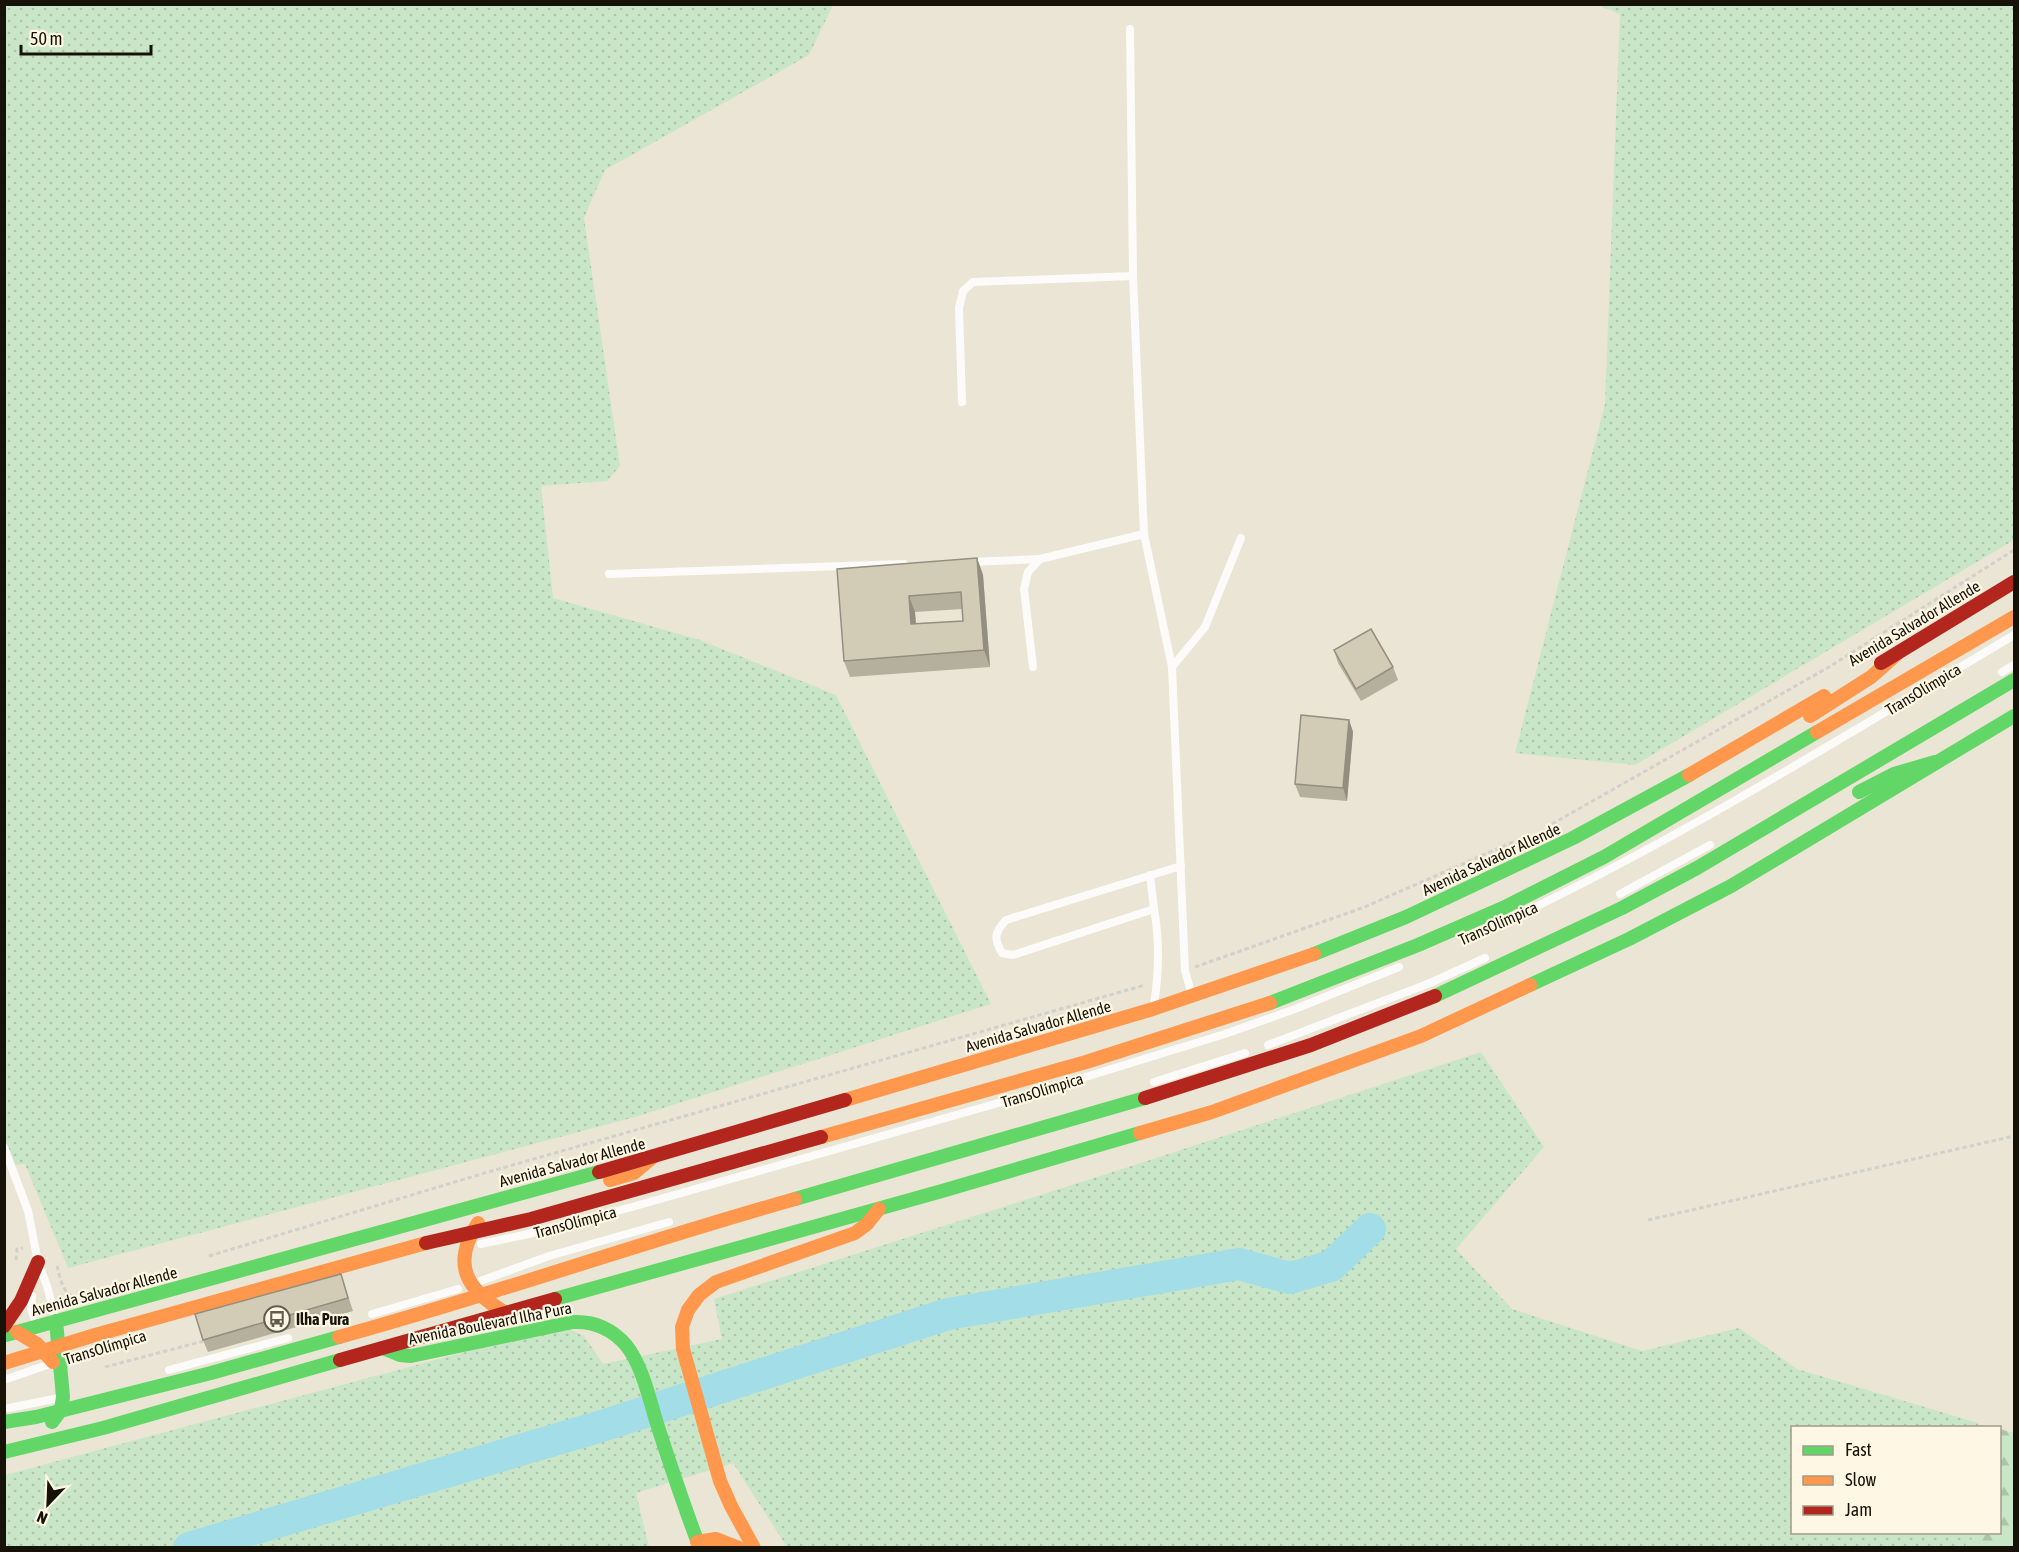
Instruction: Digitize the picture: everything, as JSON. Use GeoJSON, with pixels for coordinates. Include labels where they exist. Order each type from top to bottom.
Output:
{"type":"FeatureCollection","features":[{"type":"Feature","properties":{"kind":"main road","name":"Avenida Salvador Allende"},"geometry":{"type":"LineString","coordinates":[[9,1331],[56,1321],[653,1157],[1153,1009],[1324,950],[1406,917],[1519,865],[1638,805],[1897,654],[2014,582]]}},
{"type":"Feature","properties":{"kind":"main road"},"geometry":{"type":"LineString","coordinates":[[4,1363],[45,1350],[64,1353],[397,1250],[464,1243],[531,1219],[1065,1068],[1216,1022],[1288,997],[1503,908],[1604,857],[2014,617]]}},
{"type":"Feature","properties":{"kind":"main road"},"geometry":{"type":"LineString","coordinates":[[1604,857],[1617,839],[1871,677],[1897,654]]}},
{"type":"Feature","properties":{"kind":"main road"},"geometry":{"type":"LineString","coordinates":[[71,1398],[99,1402],[340,1337],[480,1297],[705,1224],[1186,1086],[1311,1045],[1437,995],[1622,908],[1697,868],[2014,680]]}},
{"type":"Feature","properties":{"kind":"main road"},"geometry":{"type":"LineString","coordinates":[[4,1452],[103,1428],[879,1209],[1212,1112],[1421,1036],[1607,949],[1731,886],[2014,716]]}},
{"type":"Feature","properties":{"kind":"main road"},"geometry":{"type":"LineString","coordinates":[[1852,796],[1894,774],[1935,762]]}},
{"type":"Feature","properties":{"kind":"main road"},"geometry":{"type":"LineString","coordinates":[[1697,868],[1714,868],[1799,824]]}},
{"type":"Feature","properties":{"kind":"main road"},"geometry":{"type":"LineString","coordinates":[[506,1313],[480,1297],[470,1285],[464,1264],[464,1243],[476,1224],[489,1214],[635,1173],[653,1157]]}},
{"type":"Feature","properties":{"kind":"main road"},"geometry":{"type":"LineString","coordinates":[[754,1548],[720,1481],[682,1341],[681,1328],[684,1315],[700,1293],[716,1282],[855,1233],[867,1224],[879,1209]]}},
{"type":"Feature","properties":{"kind":"main road"},"geometry":{"type":"LineString","coordinates":[[38,1262],[9,1331],[32,1340],[45,1350]]}},
{"type":"Feature","properties":{"kind":"main road"},"geometry":{"type":"LineString","coordinates":[[56,1321],[64,1353],[62,1375],[71,1398]]}},
{"type":"Feature","properties":{"kind":"main road","name":"Avenida Boulevard Ilha Pura"},"geometry":{"type":"LineString","coordinates":[[383,1348],[405,1357],[506,1334],[580,1321],[594,1323],[610,1330],[627,1344],[633,1355],[676,1487],[698,1545]]}},
{"type":"Feature","properties":{"kind":"main road"},"geometry":{"type":"LineString","coordinates":[[37,1326],[64,1353]]}},
{"type":"Feature","properties":{"kind":"main road"},"geometry":{"type":"LineString","coordinates":[[4,1422],[36,1417],[71,1398],[91,1398],[99,1402]]}},
{"type":"Feature","properties":{"kind":"main road"},"geometry":{"type":"LineString","coordinates":[[4,1441],[40,1432],[54,1420],[71,1398]]}},
{"type":"Feature","properties":{"kind":"main road"},"geometry":{"type":"LineString","coordinates":[[698,1545],[716,1539],[739,1548]]}},
{"type":"Feature","properties":{"kind":"lane"},"geometry":{"type":"LineString","coordinates":[[1130,29],[1133,276],[1144,534],[1172,667],[1185,970],[1193,996]]}},
{"type":"Feature","properties":{"kind":"lane"},"geometry":{"type":"LineString","coordinates":[[962,402],[959,308],[963,291],[973,282],[1133,276]]}},
{"type":"Feature","properties":{"kind":"lane"},"geometry":{"type":"LineString","coordinates":[[956,562],[1040,559],[1144,534]]}},
{"type":"Feature","properties":{"kind":"lane"},"geometry":{"type":"LineString","coordinates":[[1172,667],[1205,627],[1240,538]]}},
{"type":"Feature","properties":{"kind":"lane"},"geometry":{"type":"LineString","coordinates":[[1033,667],[1024,589],[1028,572],[1040,559]]}},
{"type":"Feature","properties":{"kind":"lane"},"geometry":{"type":"LineString","coordinates":[[609,574],[908,564]]}},
{"type":"Feature","properties":{"kind":"lane","name":"TransOlímpica"},"geometry":{"type":"LineString","coordinates":[[1511,918],[1602,875],[1746,795],[2014,634]]}},
{"type":"Feature","properties":{"kind":"lane"},"geometry":{"type":"LineString","coordinates":[[1995,677],[2014,665]]}},
{"type":"Feature","properties":{"kind":"lane"},"geometry":{"type":"LineString","coordinates":[[1615,897],[1720,839]]}},
{"type":"Feature","properties":{"kind":"lane"},"geometry":{"type":"LineString","coordinates":[[1154,909],[1013,955],[1002,953],[996,943],[998,929],[1006,920],[1181,866]]}},
{"type":"Feature","properties":{"kind":"lane"},"geometry":{"type":"LineString","coordinates":[[1150,875],[1159,935],[1159,976],[1153,1009]]}},
{"type":"Feature","properties":{"kind":"lane","name":"TransOlímpica"},"geometry":{"type":"LineString","coordinates":[[1260,1048],[1430,983],[1497,952]]}},
{"type":"Feature","properties":{"kind":"lane","name":"TransOlímpica"},"geometry":{"type":"LineString","coordinates":[[464,1243],[533,1233],[621,1210],[1037,1092],[1275,1016],[1406,964]]}},
{"type":"Feature","properties":{"kind":"lane"},"geometry":{"type":"LineString","coordinates":[[1140,1086],[1249,1051]]}},
{"type":"Feature","properties":{"kind":"lane"},"geometry":{"type":"LineString","coordinates":[[4,1147],[28,1211],[38,1262],[56,1321]]}},
{"type":"Feature","properties":{"kind":"lane","name":"TransOlímpica"},"geometry":{"type":"LineString","coordinates":[[358,1318],[470,1285],[549,1256],[675,1220]]}},
{"type":"Feature","properties":{"kind":"lane"},"geometry":{"type":"LineString","coordinates":[[37,1326],[31,1302],[38,1262]]}},
{"type":"Feature","properties":{"kind":"lane"},"geometry":{"type":"LineString","coordinates":[[165,1371],[302,1334]]}},
{"type":"Feature","properties":{"kind":"lane","name":"TransOlímpica"},"geometry":{"type":"LineString","coordinates":[[4,1380],[64,1353],[132,1338]]}},
{"type":"Feature","properties":{"kind":"lane"},"geometry":{"type":"LineString","coordinates":[[4,1409],[71,1398]]}},
{"type":"Feature","properties":{"kind":"path"},"geometry":{"type":"LineString","coordinates":[[1547,827],[1828,667],[2014,550]]}},
{"type":"Feature","properties":{"kind":"path"},"geometry":{"type":"LineString","coordinates":[[1185,970],[1362,908],[1536,832]]}},
{"type":"Feature","properties":{"kind":"path"},"geometry":{"type":"LineString","coordinates":[[207,1257],[488,1172],[1148,984],[1159,976]]}},
{"type":"Feature","properties":{"kind":"path"},"geometry":{"type":"LineString","coordinates":[[1648,1220],[2014,1136]]}},
{"type":"Feature","properties":{"kind":"path"},"geometry":{"type":"LineString","coordinates":[[55,1261],[64,1288],[69,1294],[76,1296]]}},
{"type":"Feature","properties":{"kind":"path"},"geometry":{"type":"LineString","coordinates":[[105,1367],[204,1341]]}},
{"type":"Feature","properties":{"kind":"green space"},"geometry":{"type":"Polygon","coordinates":[[[5,5],[833,5],[809,55],[605,170],[584,218],[620,466],[607,481],[541,486],[553,598],[700,640],[836,695],[991,1004],[635,1117],[68,1268],[25,1164],[5,1166],[5,5]]]}},
{"type":"Feature","properties":{"kind":"green space"},"geometry":{"type":"Polygon","coordinates":[[[1597,5],[2014,5],[2014,540],[1635,765],[1515,753],[1605,404],[1620,14],[1597,5]]]}},
{"type":"Feature","properties":{"kind":"green space"},"geometry":{"type":"Polygon","coordinates":[[[1481,1052],[1544,1147],[1456,1249],[1512,1309],[1642,1351],[1739,1328],[1797,1369],[1978,1423],[1979,1426],[1791,1426],[1791,1534],[1977,1534],[1964,1547],[787,1547],[733,1463],[636,1493],[649,1547],[5,1548],[5,1475],[562,1326],[584,1336],[603,1364],[722,1339],[714,1299],[1481,1052]]]}},
{"type":"Feature","properties":{"kind":"green space"},"geometry":{"type":"Polygon","coordinates":[[[2001,1429],[2014,1433],[2014,1547],[1964,1547],[1977,1534],[2001,1534],[2001,1429]]]}},
{"type":"Feature","properties":{"kind":"building"},"geometry":{"type":"Polygon","coordinates":[[[977,558],[984,650],[844,661],[837,569],[977,558]],[[961,592],[909,596],[911,624],[963,621],[961,592]]]}},
{"type":"Feature","properties":{"kind":"building"},"geometry":{"type":"Polygon","coordinates":[[[1371,629],[1393,667],[1356,689],[1334,650],[1371,629]]]}},
{"type":"Feature","properties":{"kind":"building"},"geometry":{"type":"Polygon","coordinates":[[[1301,715],[1349,720],[1343,788],[1295,784],[1301,715]]]}},
{"type":"Feature","properties":{"kind":"building"},"geometry":{"type":"Polygon","coordinates":[[[341,1274],[348,1298],[203,1340],[195,1314],[341,1274]]]}},
{"type":"Feature","properties":{"kind":"waterway"},"geometry":{"type":"LineString","coordinates":[[189,1548],[605,1425],[948,1314],[1239,1264],[1290,1278],[1331,1266],[1370,1229]]}},
{"type":"Feature","properties":{"kind":"traffic: fast"},"geometry":{"type":"LineString","coordinates":[[1435,996],[1622,908],[1697,868],[2014,680]]}},
{"type":"Feature","properties":{"kind":"traffic: fast"},"geometry":{"type":"LineString","coordinates":[[1530,985],[1629,939],[1731,886],[2014,716]]}},
{"type":"Feature","properties":{"kind":"traffic: fast"},"geometry":{"type":"LineString","coordinates":[[1270,1003],[1418,945],[1503,908],[1604,857],[1817,732]]}},
{"type":"Feature","properties":{"kind":"traffic: fast"},"geometry":{"type":"LineString","coordinates":[[1859,792],[1894,774],[1935,762]]}},
{"type":"Feature","properties":{"kind":"traffic: fast"},"geometry":{"type":"LineString","coordinates":[[1314,954],[1406,917],[1573,838],[1689,775]]}},
{"type":"Feature","properties":{"kind":"traffic: fast"},"geometry":{"type":"LineString","coordinates":[[795,1199],[1145,1098]]}},
{"type":"Feature","properties":{"kind":"traffic: fast"},"geometry":{"type":"LineString","coordinates":[[555,1299],[1140,1133]]}},
{"type":"Feature","properties":{"kind":"traffic: fast"},"geometry":{"type":"LineString","coordinates":[[6,1335],[599,1172]]}},
{"type":"Feature","properties":{"kind":"traffic: fast"},"geometry":{"type":"LineString","coordinates":[[52,1422],[61,1410],[63,1397],[56,1321]]}},
{"type":"Feature","properties":{"kind":"traffic: fast"},"geometry":{"type":"LineString","coordinates":[[383,1348],[400,1355],[411,1356],[573,1322],[588,1323],[609,1330],[626,1345],[642,1375],[700,1548]]}},
{"type":"Feature","properties":{"kind":"traffic: fast"},"geometry":{"type":"LineString","coordinates":[[4,1422],[36,1417],[211,1373],[339,1337]]}},
{"type":"Feature","properties":{"kind":"traffic: fast"},"geometry":{"type":"LineString","coordinates":[[4,1452],[103,1428],[340,1360]]}},
{"type":"Feature","properties":{"kind":"traffic: slow"},"geometry":{"type":"LineString","coordinates":[[1817,732],[2014,617]]}},
{"type":"Feature","properties":{"kind":"traffic: slow"},"geometry":{"type":"LineString","coordinates":[[1810,716],[1871,677],[1897,654]]}},
{"type":"Feature","properties":{"kind":"traffic: slow"},"geometry":{"type":"LineString","coordinates":[[1689,775],[1824,696]]}},
{"type":"Feature","properties":{"kind":"traffic: slow"},"geometry":{"type":"LineString","coordinates":[[845,1100],[1153,1009],[1314,954]]}},
{"type":"Feature","properties":{"kind":"traffic: slow"},"geometry":{"type":"LineString","coordinates":[[1140,1133],[1212,1112],[1421,1036],[1530,985]]}},
{"type":"Feature","properties":{"kind":"traffic: slow"},"geometry":{"type":"LineString","coordinates":[[821,1137],[1086,1062],[1270,1003]]}},
{"type":"Feature","properties":{"kind":"traffic: slow"},"geometry":{"type":"LineString","coordinates":[[610,1180],[634,1173],[653,1157]]}},
{"type":"Feature","properties":{"kind":"traffic: slow"},"geometry":{"type":"LineString","coordinates":[[339,1337],[795,1199]]}},
{"type":"Feature","properties":{"kind":"traffic: slow"},"geometry":{"type":"LineString","coordinates":[[754,1548],[720,1481],[683,1349],[682,1327],[688,1310],[699,1295],[716,1282],[855,1233],[867,1224],[879,1209]]}},
{"type":"Feature","properties":{"kind":"traffic: slow"},"geometry":{"type":"LineString","coordinates":[[478,1223],[465,1251],[464,1263],[467,1275],[481,1295],[506,1313]]}},
{"type":"Feature","properties":{"kind":"traffic: slow"},"geometry":{"type":"LineString","coordinates":[[4,1363],[95,1335],[426,1243]]}},
{"type":"Feature","properties":{"kind":"traffic: slow"},"geometry":{"type":"LineString","coordinates":[[17,1332],[37,1344],[53,1362]]}},
{"type":"Feature","properties":{"kind":"traffic: slow"},"geometry":{"type":"LineString","coordinates":[[697,1542],[716,1539],[739,1548]]}},
{"type":"Feature","properties":{"kind":"traffic: jam"},"geometry":{"type":"LineString","coordinates":[[1881,663],[2014,582]]}},
{"type":"Feature","properties":{"kind":"traffic: jam"},"geometry":{"type":"LineString","coordinates":[[1145,1098],[1311,1045],[1435,996]]}},
{"type":"Feature","properties":{"kind":"traffic: jam"},"geometry":{"type":"LineString","coordinates":[[599,1172],[845,1100]]}},
{"type":"Feature","properties":{"kind":"traffic: jam"},"geometry":{"type":"LineString","coordinates":[[426,1243],[531,1219],[821,1137]]}},
{"type":"Feature","properties":{"kind":"traffic: jam"},"geometry":{"type":"LineString","coordinates":[[4,1326],[21,1301],[38,1262]]}},
{"type":"Feature","properties":{"kind":"traffic: jam"},"geometry":{"type":"LineString","coordinates":[[340,1360],[555,1299]]}},
{"type":"Feature","properties":{"kind":"place","name":"Ilha Pura"},"geometry":{"type":"Point","coordinates":[277,1319]}}]}
